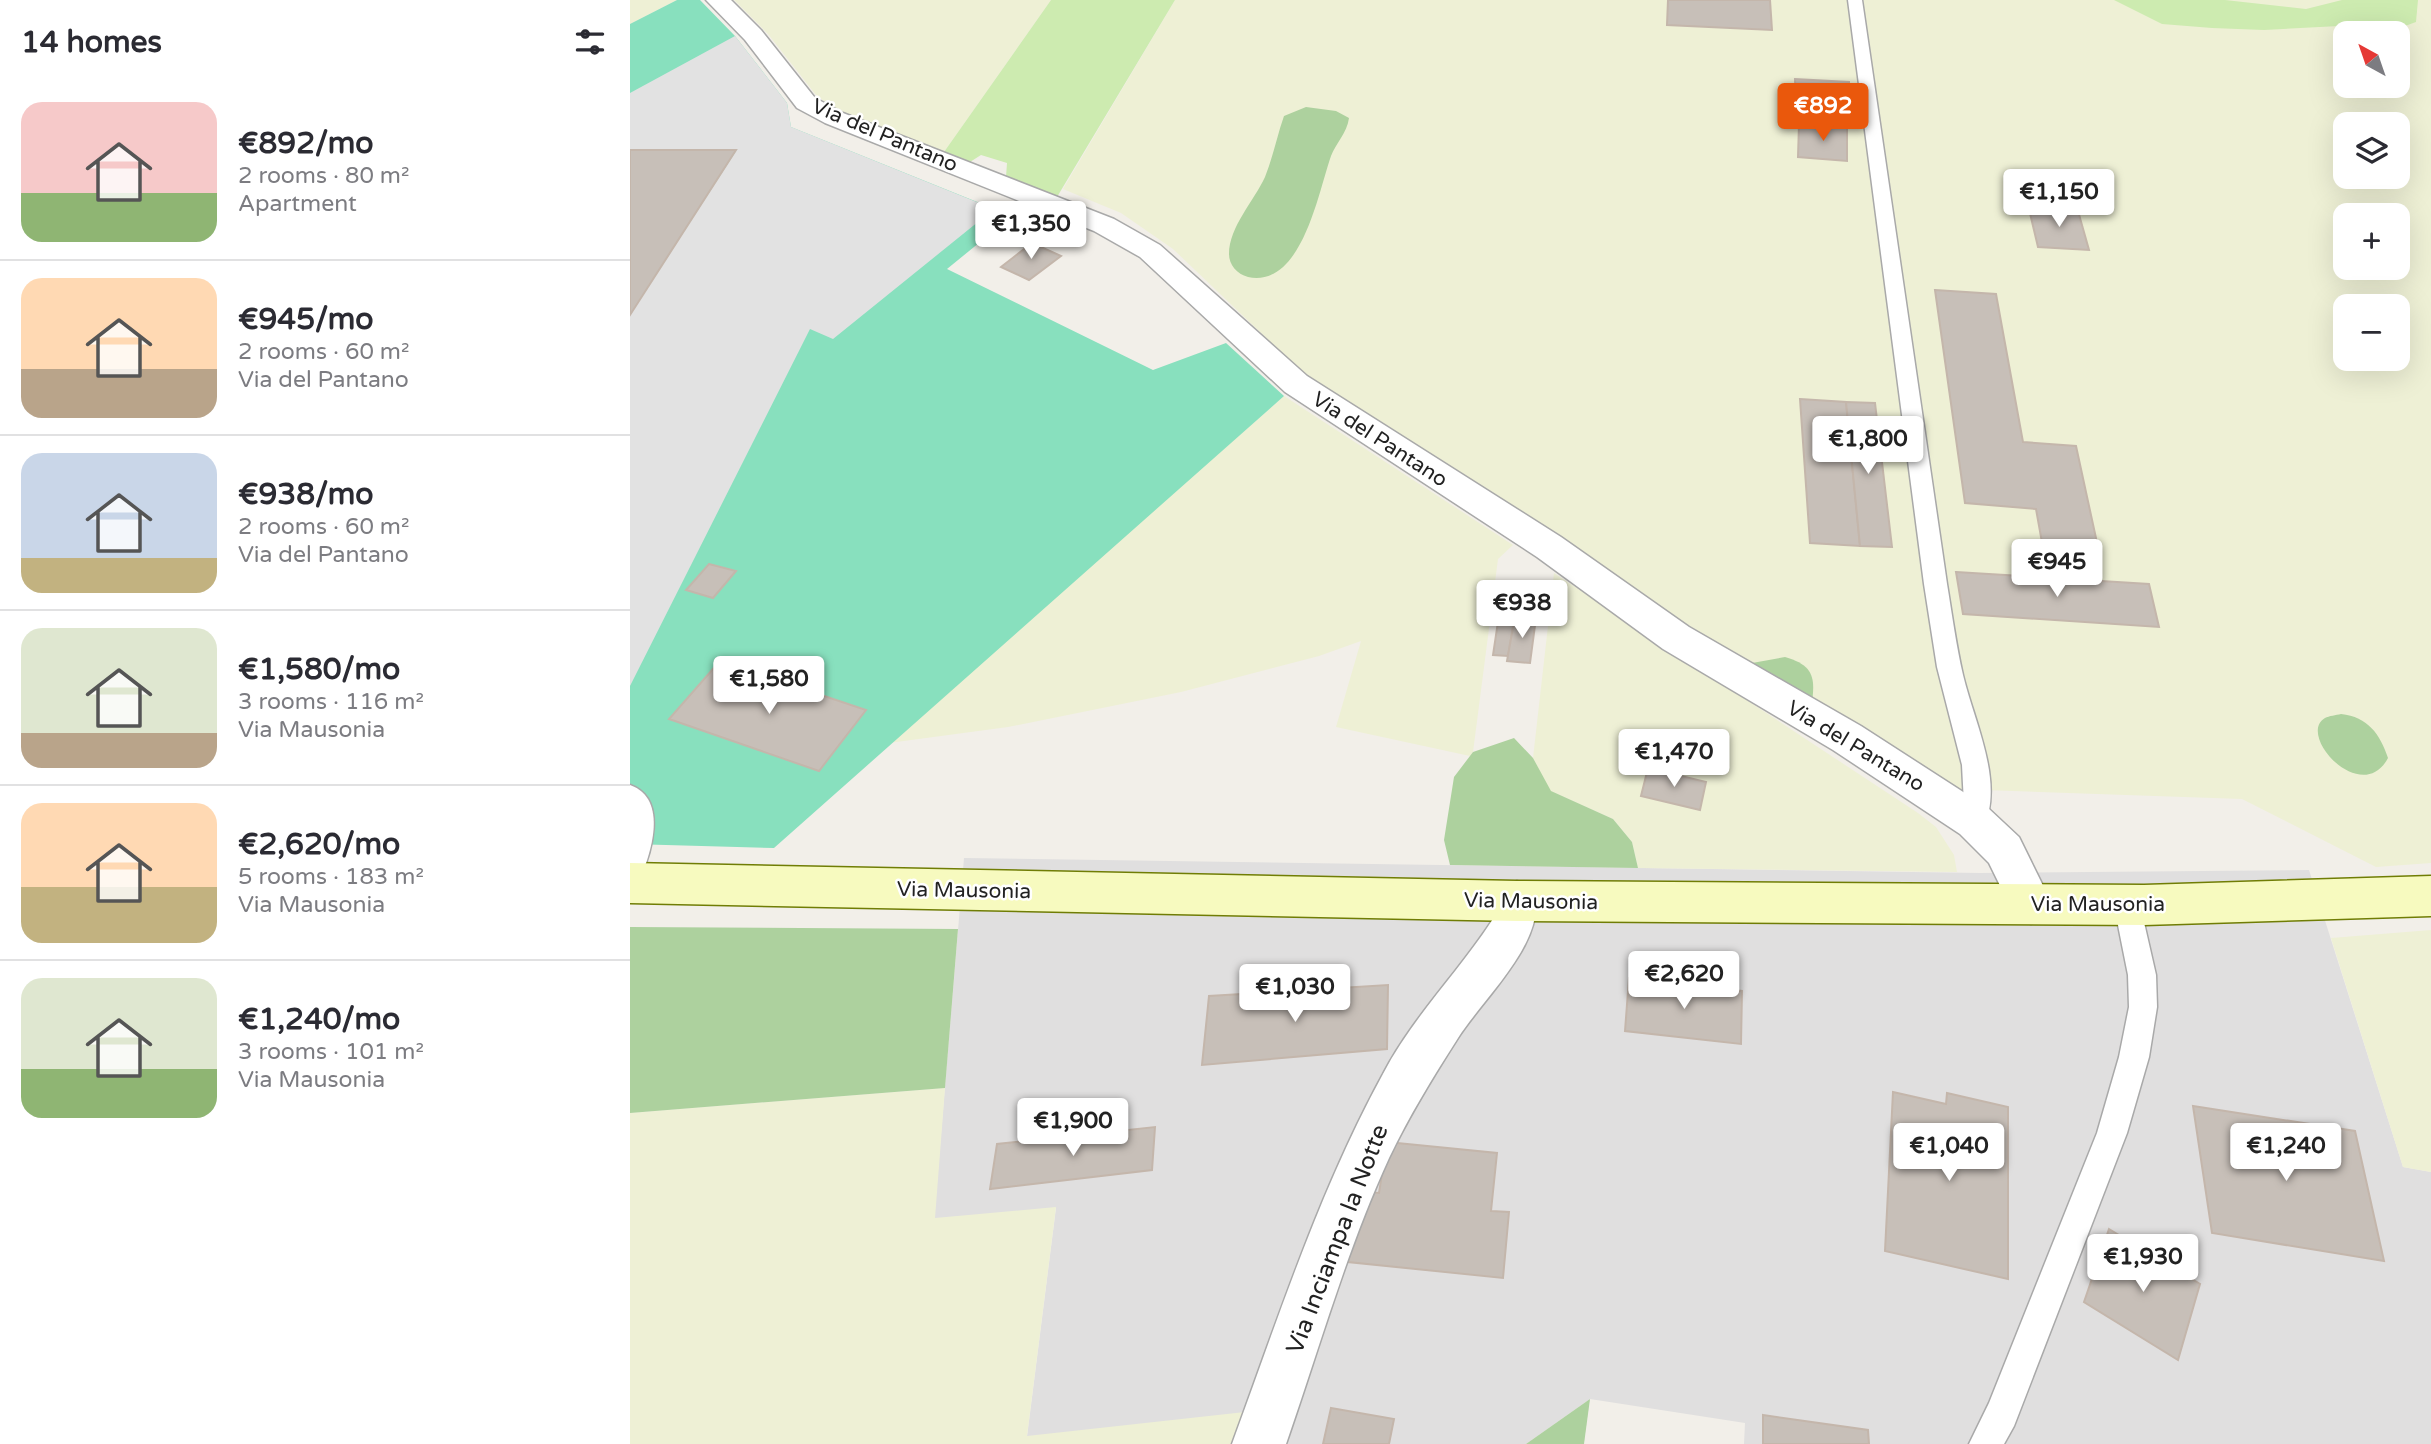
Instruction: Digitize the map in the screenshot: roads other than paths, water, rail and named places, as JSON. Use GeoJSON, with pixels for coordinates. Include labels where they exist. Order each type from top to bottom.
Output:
{"type":"FeatureCollection","features":[{"type":"Feature","properties":{"kind":"main road","name":"Via Mausonia"},"geometry":{"type":"LineString","coordinates":[[630,883],[1517,901],[2127,905],[2374,900],[2431,896]]}},
{"type":"Feature","properties":{"kind":"street","name":"Via del Pantano"},"geometry":{"type":"LineString","coordinates":[[718,0],[753,35],[806,103],[834,118],[1104,225],[1150,251],[1296,384],[1492,513],[1549,547],[1676,638],[1846,738],[1974,821],[2004,850],[2031,904]]}},
{"type":"Feature","properties":{"kind":"street","name":"Via Inciampa la Notte"},"geometry":{"type":"LineString","coordinates":[[1259,1444],[1340,1217],[1371,1144],[1401,1086],[1448,1013],[1507,936],[1516,917],[1517,901]]}},
{"type":"Feature","properties":{"kind":"lane"},"geometry":{"type":"LineString","coordinates":[[1855,0],[1929,548],[1954,693],[1977,779],[1978,807],[1974,821]]}},
{"type":"Feature","properties":{"kind":"lane"},"geometry":{"type":"LineString","coordinates":[[630,796],[638,809],[643,831],[638,855],[630,872]]}},
{"type":"Feature","properties":{"kind":"lane"},"geometry":{"type":"LineString","coordinates":[[1986,1444],[2002,1414],[2124,1096],[2143,1007],[2142,975],[2127,905]]}}]}
